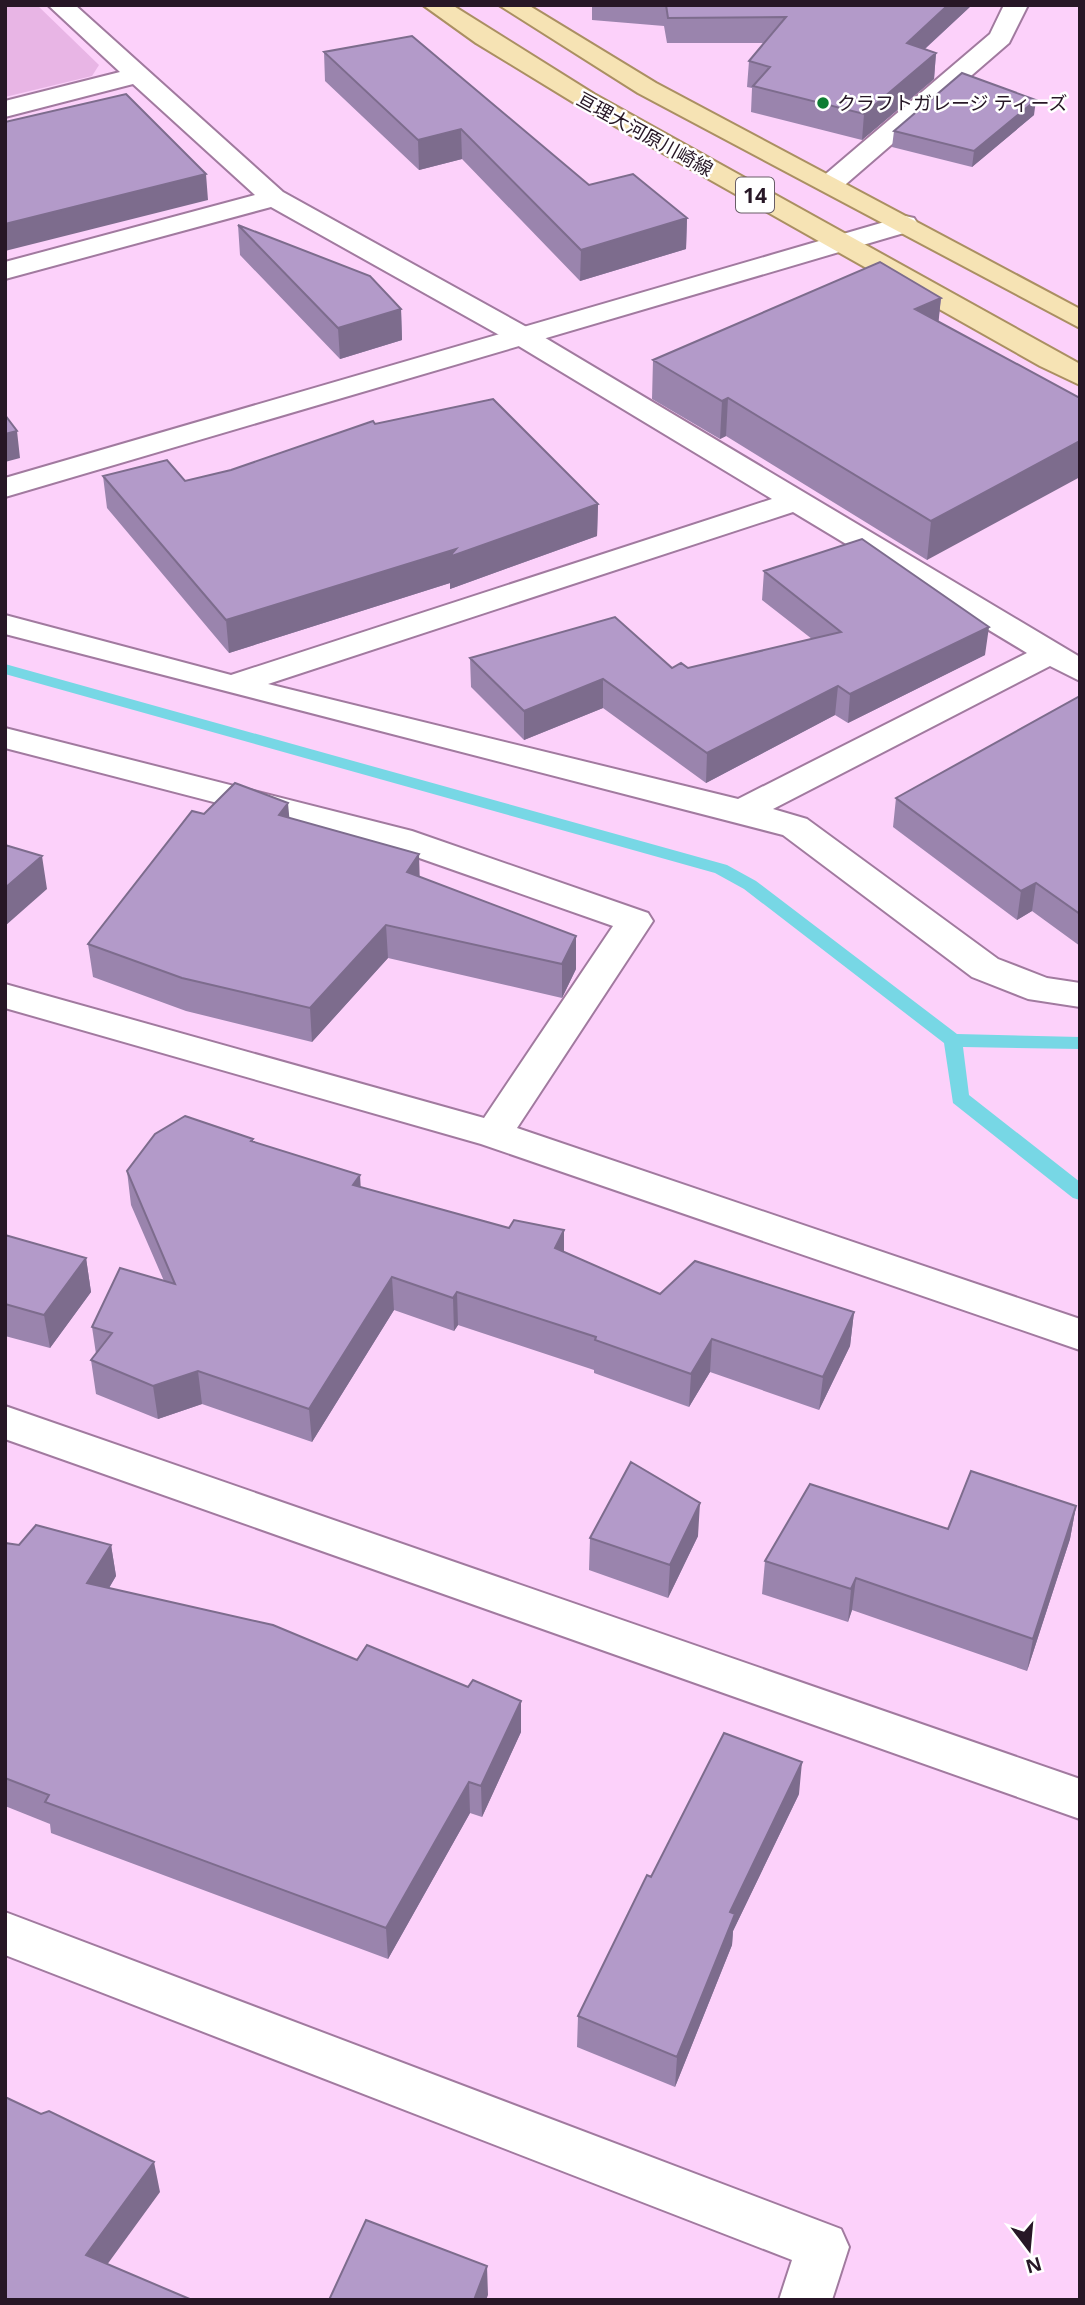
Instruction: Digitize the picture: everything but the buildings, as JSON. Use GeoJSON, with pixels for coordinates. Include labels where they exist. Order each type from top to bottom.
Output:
{"type":"FeatureCollection","features":[{"type":"Feature","properties":{"kind":"main road","name":"亘理大河原川崎線"},"geometry":{"type":"LineString","coordinates":[[435,5],[502,51],[628,127],[844,243],[1080,376]]}},
{"type":"Feature","properties":{"kind":"main road","name":"亘理大河原川崎線"},"geometry":{"type":"LineString","coordinates":[[511,5],[647,89],[905,224],[1080,320]]}},
{"type":"Feature","properties":{"kind":"street"},"geometry":{"type":"LineString","coordinates":[[60,5],[135,76],[274,198],[522,336],[1080,671]]}},
{"type":"Feature","properties":{"kind":"street"},"geometry":{"type":"LineString","coordinates":[[830,184],[1000,38],[1016,5]]}},
{"type":"Feature","properties":{"kind":"street"},"geometry":{"type":"LineString","coordinates":[[5,109],[135,76]]}},
{"type":"Feature","properties":{"kind":"street"},"geometry":{"type":"LineString","coordinates":[[5,271],[274,198]]}},
{"type":"Feature","properties":{"kind":"street"},"geometry":{"type":"LineString","coordinates":[[5,488],[905,224]]}},
{"type":"Feature","properties":{"kind":"street"},"geometry":{"type":"LineString","coordinates":[[232,685],[798,500]]}},
{"type":"Feature","properties":{"kind":"street"},"geometry":{"type":"LineString","coordinates":[[5,624],[232,685],[742,811],[795,827],[985,968],[1041,990],[1080,995]]}},
{"type":"Feature","properties":{"kind":"street"},"geometry":{"type":"LineString","coordinates":[[742,811],[1051,653]]}},
{"type":"Feature","properties":{"kind":"street"},"geometry":{"type":"LineString","coordinates":[[5,738],[400,839],[635,921],[493,1134]]}},
{"type":"Feature","properties":{"kind":"street"},"geometry":{"type":"LineString","coordinates":[[5,996],[493,1134],[1080,1335]]}},
{"type":"Feature","properties":{"kind":"street"},"geometry":{"type":"LineString","coordinates":[[5,1422],[1080,1799]]}},
{"type":"Feature","properties":{"kind":"street"},"geometry":{"type":"LineString","coordinates":[[5,1933],[823,2247],[805,2300]]}},
{"type":"Feature","properties":{"kind":"shaded area"},"geometry":{"type":"Polygon","coordinates":[[[5,5],[37,5],[99,65],[92,76],[5,97],[5,5]]]}},
{"type":"Feature","properties":{"kind":"waterway"},"geometry":{"type":"LineString","coordinates":[[5,669],[721,869],[750,885],[953,1040]]}},
{"type":"Feature","properties":{"kind":"waterway"},"geometry":{"type":"LineString","coordinates":[[953,1040],[1080,1043]]}},
{"type":"Feature","properties":{"kind":"waterway"},"geometry":{"type":"LineString","coordinates":[[953,1040],[960,1098],[1080,1193]]}},
{"type":"Feature","properties":{"kind":"place","name":"クラフトガレージ ティーズ"},"geometry":{"type":"Point","coordinates":[823,103]}}]}
